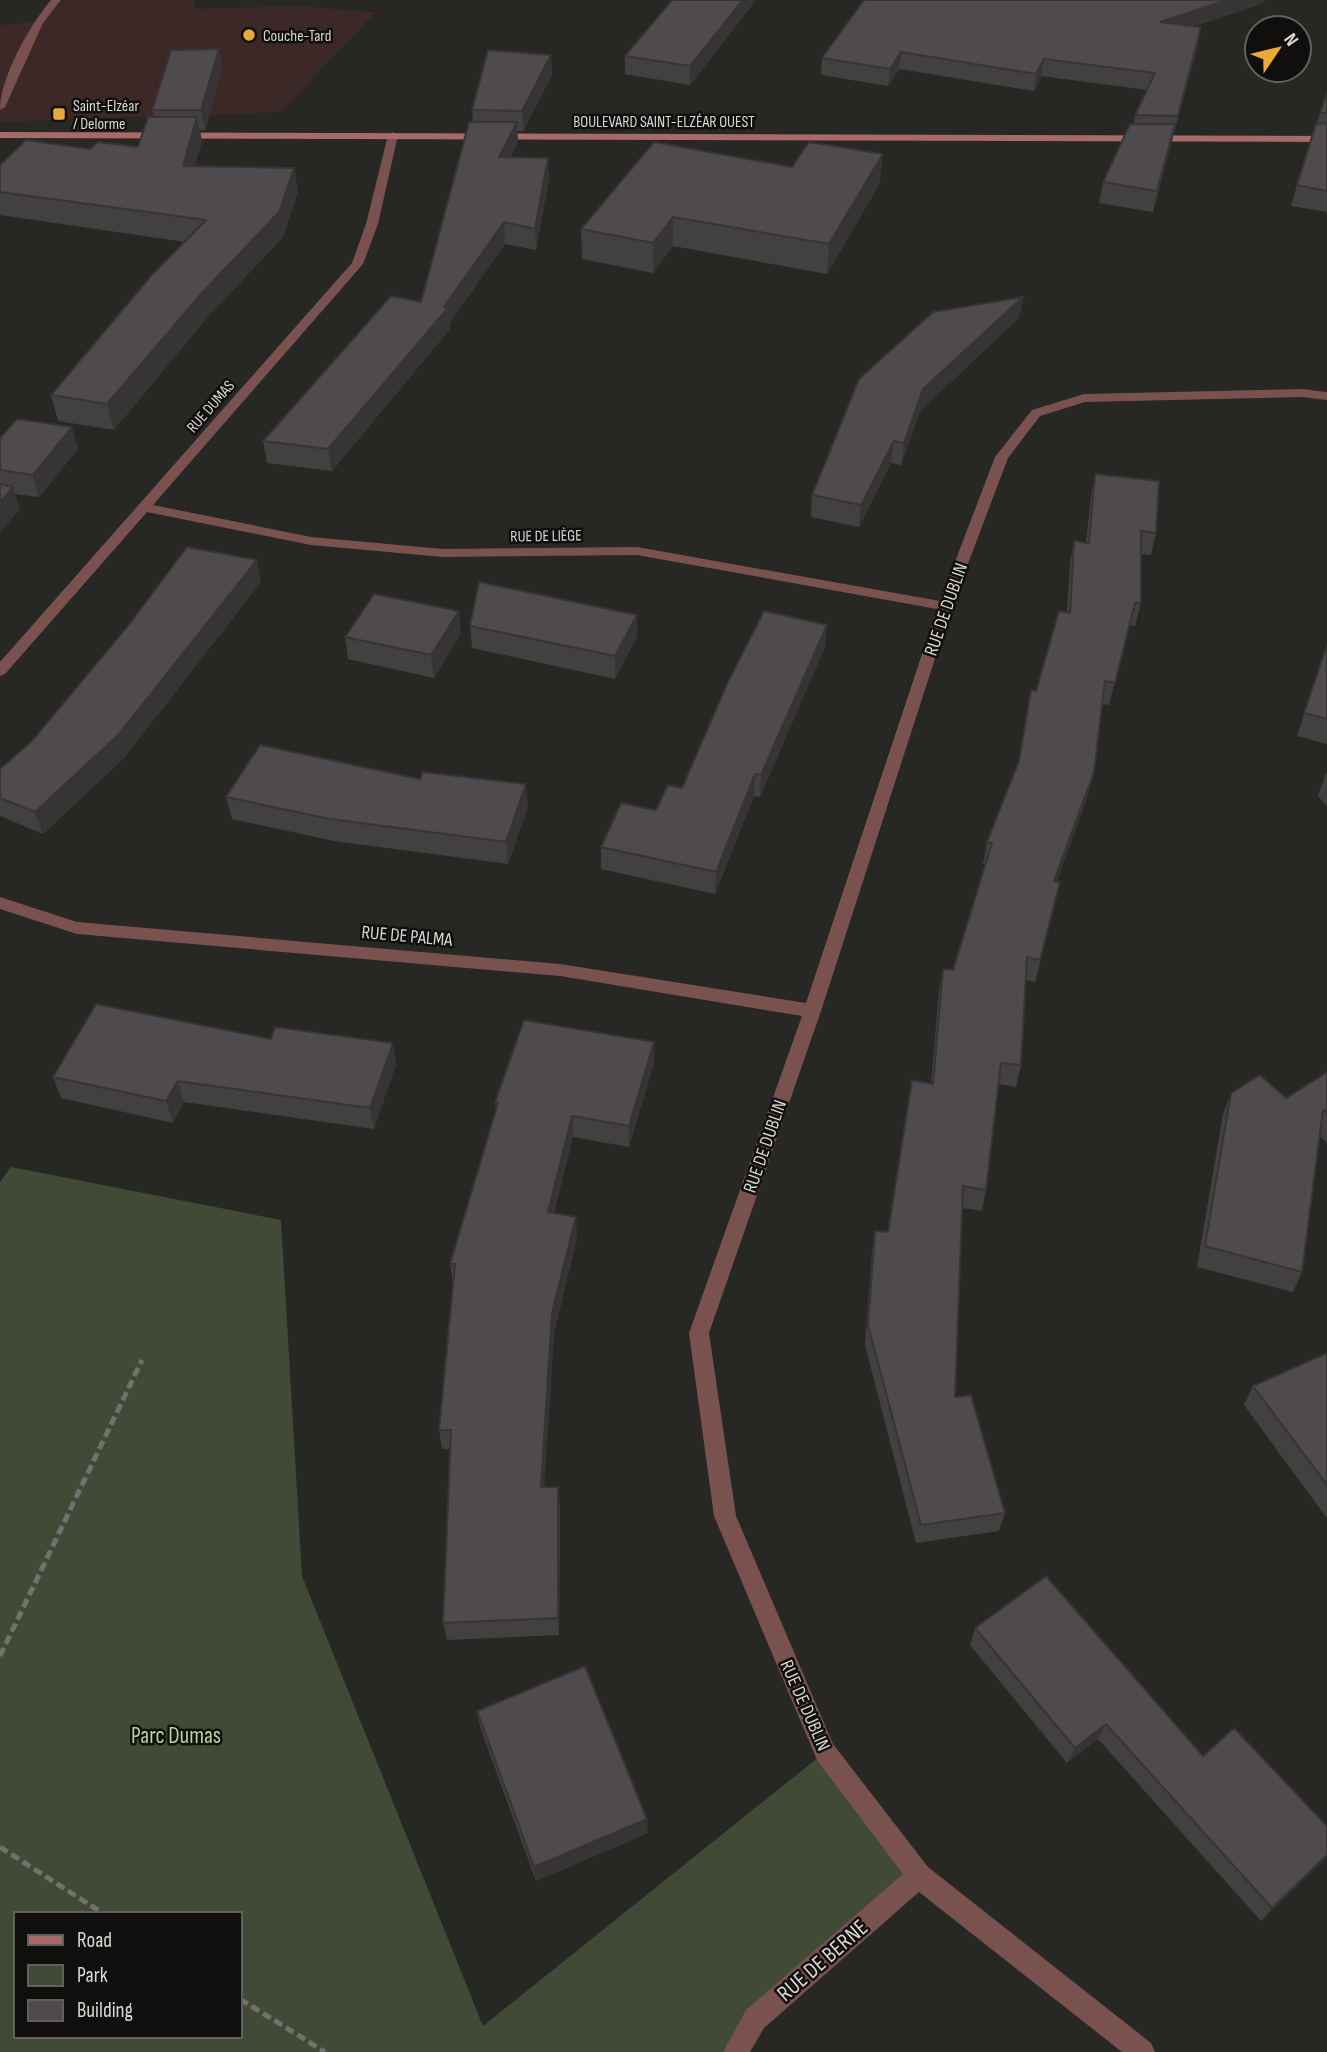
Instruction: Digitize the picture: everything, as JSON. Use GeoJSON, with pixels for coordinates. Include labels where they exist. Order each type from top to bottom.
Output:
{"type":"FeatureCollection","features":[{"type":"Feature","properties":{"kind":"street"},"geometry":{"type":"LineString","coordinates":[[0,107],[38,22],[56,0]]}},
{"type":"Feature","properties":{"kind":"street","name":"BOULEVARD SAINT-ELZÉAR OUEST"},"geometry":{"type":"LineString","coordinates":[[0,135],[1327,139]]}},
{"type":"Feature","properties":{"kind":"street","name":"RUE DUMAS"},"geometry":{"type":"LineString","coordinates":[[0,671],[146,508],[357,264],[372,224],[393,135]]}},
{"type":"Feature","properties":{"kind":"street","name":"RUE DE DUBLIN"},"geometry":{"type":"LineString","coordinates":[[1142,2052],[919,1876],[825,1752],[725,1516],[699,1333],[811,1011],[945,606],[1002,457],[1036,413],[1084,398],[1303,393],[1327,396]]}},
{"type":"Feature","properties":{"kind":"street","name":"RUE DE LIÈGE"},"geometry":{"type":"LineString","coordinates":[[146,508],[312,541],[443,553],[637,551],[945,606]]}},
{"type":"Feature","properties":{"kind":"street","name":"RUE DE PALMA"},"geometry":{"type":"LineString","coordinates":[[0,903],[78,928],[560,970],[811,1011]]}},
{"type":"Feature","properties":{"kind":"street","name":"RUE DE BERNE"},"geometry":{"type":"LineString","coordinates":[[736,2052],[755,2019],[919,1876]]}},
{"type":"Feature","properties":{"kind":"path"},"geometry":{"type":"LineString","coordinates":[[0,1656],[142,1360]]}},
{"type":"Feature","properties":{"kind":"path"},"geometry":{"type":"LineString","coordinates":[[0,1847],[101,1912]]}},
{"type":"Feature","properties":{"kind":"path"},"geometry":{"type":"LineString","coordinates":[[242,2000],[325,2052]]}},
{"type":"Feature","properties":{"kind":"shaded area"},"geometry":{"type":"Polygon","coordinates":[[[66,0],[195,0],[195,9],[297,6],[376,12],[281,112],[0,122],[0,25],[38,22],[66,0]]]}},
{"type":"Feature","properties":{"kind":"green space","name":"Parc Dumas"},"geometry":{"type":"Polygon","coordinates":[[[11,1167],[281,1220],[302,1576],[483,2026],[825,1752],[919,1876],[736,2052],[0,2052],[0,1182],[11,1167]]]}},
{"type":"Feature","properties":{"kind":"building"},"geometry":{"type":"Polygon","coordinates":[[[672,0],[743,0],[690,66],[625,56],[672,0]]]}},
{"type":"Feature","properties":{"kind":"building"},"geometry":{"type":"Polygon","coordinates":[[[864,0],[1227,0],[1160,22],[1201,27],[1178,116],[1135,115],[1155,73],[1044,59],[1036,74],[901,52],[890,69],[822,58],[864,0]]]}},
{"type":"Feature","properties":{"kind":"building"},"geometry":{"type":"Polygon","coordinates":[[[219,49],[201,110],[152,110],[171,50],[219,49]]]}},
{"type":"Feature","properties":{"kind":"building"},"geometry":{"type":"Polygon","coordinates":[[[488,50],[551,55],[522,111],[472,110],[488,50]]]}},
{"type":"Feature","properties":{"kind":"building"},"geometry":{"type":"Polygon","coordinates":[[[1327,92],[1327,113],[1320,113],[1327,92]]]}},
{"type":"Feature","properties":{"kind":"building"},"geometry":{"type":"Polygon","coordinates":[[[148,117],[197,117],[183,166],[294,168],[279,212],[200,295],[107,404],[51,395],[151,276],[206,220],[0,192],[0,165],[26,140],[90,149],[98,142],[138,147],[148,117]]]}},
{"type":"Feature","properties":{"kind":"building"},"geometry":{"type":"Polygon","coordinates":[[[469,122],[517,122],[499,157],[548,158],[535,229],[504,222],[444,307],[448,308],[328,449],[263,441],[391,296],[421,302],[469,122]]]}},
{"type":"Feature","properties":{"kind":"building"},"geometry":{"type":"Polygon","coordinates":[[[1327,123],[1327,191],[1297,185],[1316,124],[1327,123]]]}},
{"type":"Feature","properties":{"kind":"building"},"geometry":{"type":"Polygon","coordinates":[[[1130,124],[1175,124],[1157,191],[1103,182],[1130,124]]]}},
{"type":"Feature","properties":{"kind":"building"},"geometry":{"type":"Polygon","coordinates":[[[654,142],[792,167],[809,142],[883,154],[829,244],[673,217],[653,243],[581,229],[654,142]]]}},
{"type":"Feature","properties":{"kind":"building"},"geometry":{"type":"Polygon","coordinates":[[[1023,297],[923,389],[904,443],[894,441],[861,505],[812,495],[859,379],[933,312],[1023,297]]]}},
{"type":"Feature","properties":{"kind":"building"},"geometry":{"type":"Polygon","coordinates":[[[17,419],[72,427],[33,475],[0,470],[0,438],[17,419]]]}},
{"type":"Feature","properties":{"kind":"building"},"geometry":{"type":"Polygon","coordinates":[[[1095,474],[1159,481],[1156,533],[1141,531],[1141,603],[1135,603],[1115,683],[1105,681],[1094,772],[1054,881],[1060,882],[1040,960],[1027,957],[1021,1065],[1001,1063],[986,1190],[963,1186],[955,1397],[971,1395],[1005,1513],[921,1525],[868,1325],[875,1231],[888,1232],[912,1080],[933,1084],[943,969],[953,970],[992,843],[987,842],[1019,761],[1031,690],[1036,691],[1059,611],[1070,613],[1074,541],[1089,543],[1095,474]]]}},
{"type":"Feature","properties":{"kind":"building"},"geometry":{"type":"Polygon","coordinates":[[[0,484],[13,487],[0,502],[0,484]]]}},
{"type":"Feature","properties":{"kind":"building"},"geometry":{"type":"Polygon","coordinates":[[[187,547],[257,560],[118,735],[35,812],[0,798],[0,769],[32,741],[128,626],[187,547]]]}},
{"type":"Feature","properties":{"kind":"building"},"geometry":{"type":"Polygon","coordinates":[[[479,582],[637,615],[615,656],[470,626],[479,582]]]}},
{"type":"Feature","properties":{"kind":"building"},"geometry":{"type":"Polygon","coordinates":[[[374,594],[459,611],[431,655],[345,637],[374,594]]]}},
{"type":"Feature","properties":{"kind":"building"},"geometry":{"type":"Polygon","coordinates":[[[764,611],[827,625],[761,775],[755,774],[716,872],[601,847],[621,803],[656,810],[668,785],[682,788],[726,686],[764,611]]]}},
{"type":"Feature","properties":{"kind":"building"},"geometry":{"type":"Polygon","coordinates":[[[1327,645],[1327,719],[1304,713],[1327,645]]]}},
{"type":"Feature","properties":{"kind":"building"},"geometry":{"type":"Polygon","coordinates":[[[260,745],[420,779],[423,772],[526,784],[506,842],[330,819],[226,797],[260,745]]]}},
{"type":"Feature","properties":{"kind":"building"},"geometry":{"type":"Polygon","coordinates":[[[96,1004],[271,1039],[275,1027],[393,1043],[370,1108],[178,1081],[166,1101],[53,1077],[96,1004]]]}},
{"type":"Feature","properties":{"kind":"building"},"geometry":{"type":"Polygon","coordinates":[[[524,1020],[654,1042],[629,1126],[572,1116],[548,1212],[576,1217],[552,1313],[541,1487],[558,1487],[558,1618],[443,1623],[451,1430],[439,1430],[455,1264],[450,1264],[498,1103],[495,1102],[524,1020]]]}},
{"type":"Feature","properties":{"kind":"building"},"geometry":{"type":"Polygon","coordinates":[[[1327,1072],[1327,1113],[1323,1110],[1302,1272],[1205,1246],[1231,1093],[1260,1075],[1286,1098],[1327,1072]]]}},
{"type":"Feature","properties":{"kind":"building"},"geometry":{"type":"Polygon","coordinates":[[[1327,1353],[1327,1485],[1253,1386],[1327,1353]]]}},
{"type":"Feature","properties":{"kind":"building"},"geometry":{"type":"Polygon","coordinates":[[[1046,1576],[1203,1756],[1234,1728],[1327,1826],[1327,1855],[1272,1908],[1106,1724],[1075,1748],[975,1628],[1046,1576]]]}},
{"type":"Feature","properties":{"kind":"building"},"geometry":{"type":"Polygon","coordinates":[[[585,1666],[647,1819],[534,1867],[477,1711],[585,1666]]]}},
{"type":"Feature","properties":{"kind":"place","name":"Couche-Tard"},"geometry":{"type":"Point","coordinates":[249,35]}},
{"type":"Feature","properties":{"kind":"place","name":"Saint-Elzéar / Delorme"},"geometry":{"type":"Point","coordinates":[59,114]}}]}
